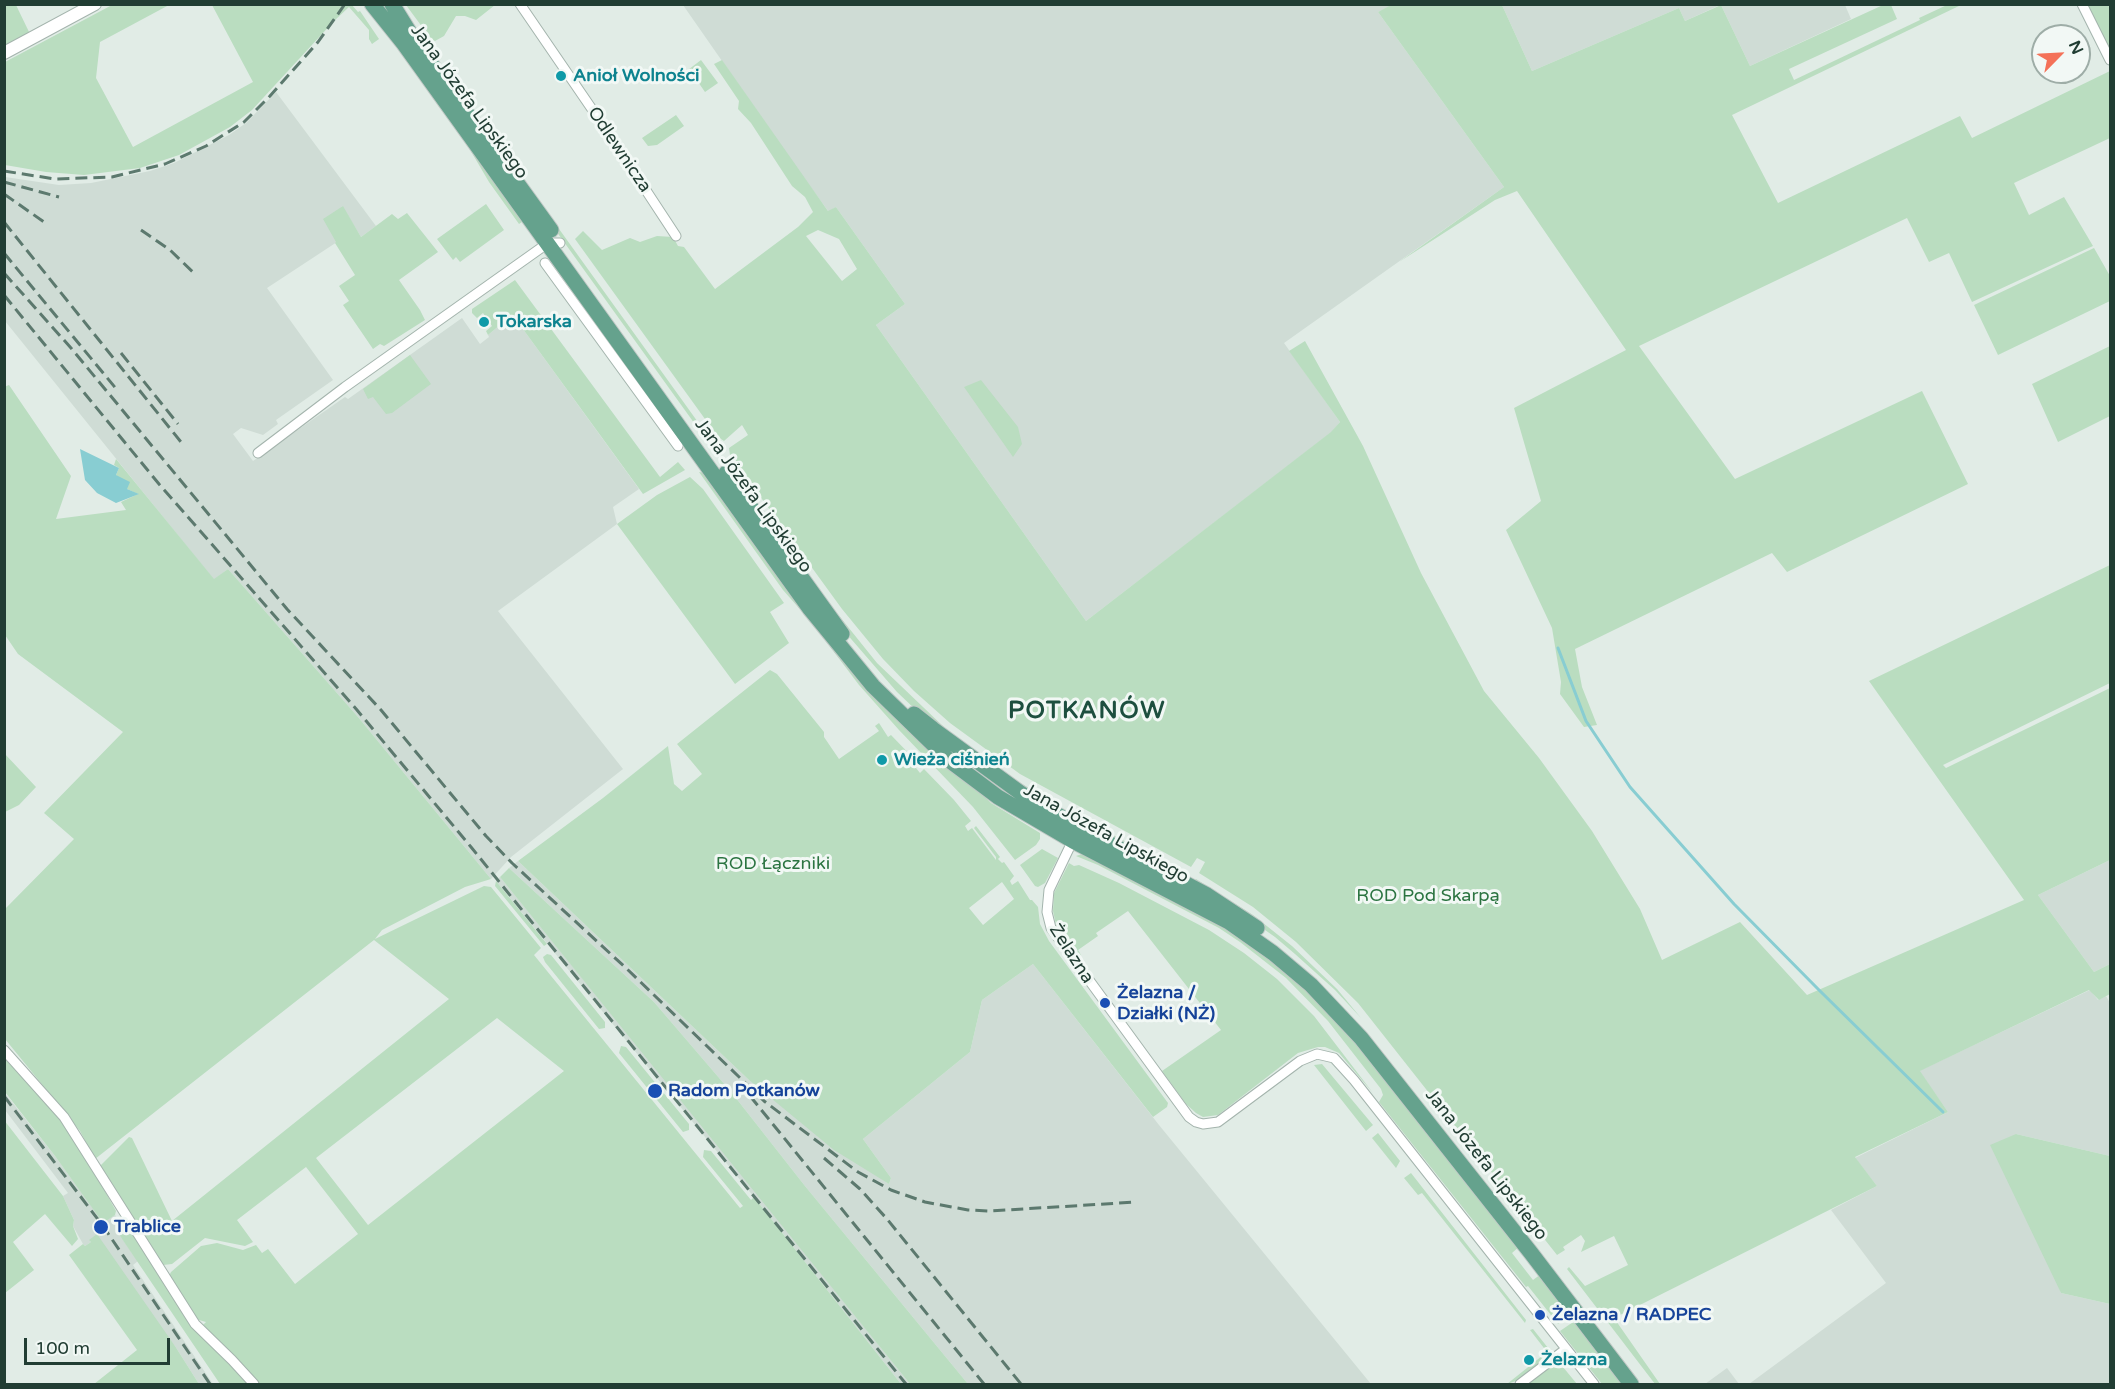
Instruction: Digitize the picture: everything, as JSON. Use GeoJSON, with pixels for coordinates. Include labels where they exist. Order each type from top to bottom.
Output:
{"type":"FeatureCollection","features":[{"type":"Feature","properties":{"kind":"main road","name":"Jana Józefa Lipskiego"},"geometry":{"type":"LineString","coordinates":[[372,4],[552,238]]}},
{"type":"Feature","properties":{"kind":"main road","name":"Jana Józefa Lipskiego"},"geometry":{"type":"LineString","coordinates":[[392,4],[418,46],[799,594],[862,674],[894,709],[963,772],[1015,808],[1214,898],[1272,939],[1324,983],[1383,1050],[1539,1247],[1643,1384]]}},
{"type":"Feature","properties":{"kind":"main road","name":"Jana Józefa Lipskiego"},"geometry":{"type":"LineString","coordinates":[[1076,835],[1241,929],[1283,960],[1321,995],[1351,1027],[1400,1087],[1531,1253],[1630,1384]]}},
{"type":"Feature","properties":{"kind":"street"},"geometry":{"type":"LineString","coordinates":[[4,53],[95,4]]}},
{"type":"Feature","properties":{"kind":"street","name":"Odlewnicza"},"geometry":{"type":"LineString","coordinates":[[520,4],[676,236]]}},
{"type":"Feature","properties":{"kind":"street"},"geometry":{"type":"LineString","coordinates":[[2082,4],[2110,60]]}},
{"type":"Feature","properties":{"kind":"street"},"geometry":{"type":"LineString","coordinates":[[258,453],[345,387],[552,238]]}},
{"type":"Feature","properties":{"kind":"street"},"geometry":{"type":"LineString","coordinates":[[545,263],[678,446]]}},
{"type":"Feature","properties":{"kind":"street","name":"Żelazna"},"geometry":{"type":"LineString","coordinates":[[1076,835],[1049,890],[1047,912],[1051,928],[1189,1117],[1203,1124],[1218,1122],[1300,1060],[1317,1054],[1334,1058],[1594,1384]]}},
{"type":"Feature","properties":{"kind":"street"},"geometry":{"type":"LineString","coordinates":[[4,1050],[64,1117],[195,1324],[254,1384]]}},
{"type":"Feature","properties":{"kind":"street"},"geometry":{"type":"LineString","coordinates":[[1520,1384],[1566,1349]]}},
{"type":"Feature","properties":{"kind":"shaded area"},"geometry":{"type":"Polygon","coordinates":[[[683,5],[1393,5],[1378,12],[1504,187],[1284,343],[1340,422],[1332,432],[1086,621],[876,325],[905,304],[836,207],[829,212],[683,5]]]}},
{"type":"Feature","properties":{"kind":"shaded area"},"geometry":{"type":"Polygon","coordinates":[[[1502,5],[1720,5],[1685,21],[1679,8],[1532,71],[1502,5]]]}},
{"type":"Feature","properties":{"kind":"shaded area"},"geometry":{"type":"Polygon","coordinates":[[[1721,5],[1845,5],[1851,19],[1750,66],[1721,5]]]}},
{"type":"Feature","properties":{"kind":"shaded area"},"geometry":{"type":"Polygon","coordinates":[[[276,92],[376,226],[361,237],[342,206],[337,242],[267,288],[333,380],[276,420],[278,424],[263,435],[241,428],[233,434],[253,461],[345,397],[348,399],[462,318],[480,344],[506,320],[509,324],[520,325],[639,489],[613,507],[617,524],[498,611],[623,769],[511,857],[491,879],[358,717],[228,569],[214,580],[5,321],[5,177],[59,185],[91,183],[150,171],[174,163],[229,135],[246,123],[276,92]]]}},
{"type":"Feature","properties":{"kind":"shaded area"},"geometry":{"type":"Polygon","coordinates":[[[2110,860],[2110,964],[2094,972],[2038,895],[2110,860]]]}},
{"type":"Feature","properties":{"kind":"shaded area"},"geometry":{"type":"Polygon","coordinates":[[[518,861],[749,1080],[889,1184],[891,1178],[863,1139],[970,1052],[982,1000],[1033,964],[1159,1125],[1371,1384],[968,1384],[805,1186],[732,1093],[654,1002],[509,868],[518,861]]]}},
{"type":"Feature","properties":{"kind":"shaded area"},"geometry":{"type":"Polygon","coordinates":[[[500,877],[910,1384],[901,1384],[754,1197],[496,881],[500,877]]]}},
{"type":"Feature","properties":{"kind":"shaded area"},"geometry":{"type":"Polygon","coordinates":[[[2090,990],[2098,1000],[2106,996],[2110,1003],[2110,1156],[2016,1134],[2061,1293],[2110,1304],[2110,1384],[1749,1384],[1886,1283],[1831,1210],[1877,1186],[1855,1158],[1948,1112],[1919,1071],[2090,990]]]}},
{"type":"Feature","properties":{"kind":"shaded area"},"geometry":{"type":"Polygon","coordinates":[[[4,1092],[103,1222],[115,1215],[122,1225],[116,1230],[138,1261],[133,1265],[213,1384],[199,1384],[175,1346],[91,1242],[85,1246],[83,1244],[73,1226],[74,1220],[63,1196],[68,1193],[5,1110],[4,1092]]]}},
{"type":"Feature","properties":{"kind":"shaded area"},"geometry":{"type":"Polygon","coordinates":[[[1727,1368],[1739,1384],[1705,1384],[1727,1368]]]}},
{"type":"Feature","properties":{"kind":"green space"},"geometry":{"type":"Polygon","coordinates":[[[1393,4],[1502,5],[1532,71],[1679,8],[1685,21],[1721,5],[1750,66],[1883,5],[1891,5],[1897,19],[1789,69],[1794,80],[1947,5],[1961,5],[1732,115],[1778,203],[1960,116],[1972,138],[2083,84],[2091,84],[2091,80],[2110,71],[2110,138],[2014,183],[2029,215],[2064,197],[2093,246],[1972,302],[1949,253],[1929,262],[1907,218],[1639,346],[1735,479],[1922,391],[1968,484],[1787,572],[1772,553],[1575,649],[1582,687],[1597,725],[1584,727],[1560,694],[1561,682],[1552,628],[1506,530],[1541,501],[1514,408],[1626,350],[1517,191],[1495,200],[1399,262],[1504,187],[1378,12],[1393,4]]]}},
{"type":"Feature","properties":{"kind":"green space"},"geometry":{"type":"Polygon","coordinates":[[[5,5],[16,5],[30,34],[5,47],[5,5]]]}},
{"type":"Feature","properties":{"kind":"green space"},"geometry":{"type":"Polygon","coordinates":[[[112,5],[169,5],[100,42],[96,78],[133,147],[253,82],[212,5],[352,5],[358,12],[360,11],[379,39],[372,44],[369,39],[369,30],[349,7],[252,110],[230,127],[179,155],[140,168],[84,175],[5,165],[5,62],[112,5]]]}},
{"type":"Feature","properties":{"kind":"green space"},"geometry":{"type":"Polygon","coordinates":[[[406,5],[495,5],[476,20],[456,16],[444,36],[435,41],[431,39],[406,5]]]}},
{"type":"Feature","properties":{"kind":"green space"},"geometry":{"type":"Polygon","coordinates":[[[2085,5],[2110,5],[2110,46],[2108,47],[2085,5]]]}},
{"type":"Feature","properties":{"kind":"green space"},"geometry":{"type":"Polygon","coordinates":[[[701,60],[718,83],[705,92],[696,79],[691,82],[684,73],[701,60]]]}},
{"type":"Feature","properties":{"kind":"green space","name":"ROD Pod Skarpą"},"geometry":{"type":"Polygon","coordinates":[[[722,60],[828,211],[836,207],[905,304],[876,325],[1086,621],[1331,432],[1340,422],[1289,351],[1305,341],[1363,446],[1421,573],[1484,691],[1539,758],[1592,831],[1640,909],[1662,960],[1740,922],[1807,995],[2024,900],[1869,681],[2110,565],[2110,683],[1943,765],[1946,768],[2110,688],[2110,860],[2038,895],[2094,972],[2110,964],[2110,994],[2099,1000],[2089,990],[1920,1071],[1948,1112],[1855,1157],[1877,1186],[1614,1318],[1660,1384],[1655,1384],[1567,1269],[1569,1267],[1585,1286],[1628,1265],[1614,1236],[1581,1252],[1585,1241],[1581,1235],[1563,1247],[1565,1250],[1557,1255],[1358,1003],[1296,942],[1253,907],[1199,873],[1205,862],[1197,858],[1191,867],[1020,774],[950,723],[914,691],[883,659],[842,609],[730,455],[729,448],[748,435],[742,425],[724,441],[718,437],[575,239],[583,231],[602,250],[630,238],[640,242],[657,236],[673,237],[678,246],[684,247],[715,289],[798,227],[813,212],[805,197],[792,186],[751,123],[738,109],[739,101],[714,64],[722,60]],[[818,230],[806,236],[842,281],[857,269],[839,239],[818,230]]]}},
{"type":"Feature","properties":{"kind":"green space"},"geometry":{"type":"Polygon","coordinates":[[[435,95],[522,222],[519,224],[489,182],[469,148],[432,97],[435,95]]]}},
{"type":"Feature","properties":{"kind":"green space"},"geometry":{"type":"Polygon","coordinates":[[[676,115],[684,126],[657,145],[648,146],[642,138],[676,115]]]}},
{"type":"Feature","properties":{"kind":"green space"},"geometry":{"type":"Polygon","coordinates":[[[486,204],[504,230],[460,262],[456,257],[453,260],[437,239],[486,204]]]}},
{"type":"Feature","properties":{"kind":"green space"},"geometry":{"type":"Polygon","coordinates":[[[343,206],[361,237],[392,214],[398,219],[407,213],[438,252],[399,280],[425,320],[384,346],[380,344],[373,349],[343,305],[349,301],[339,286],[355,275],[323,219],[343,206]]]}},
{"type":"Feature","properties":{"kind":"green space"},"geometry":{"type":"Polygon","coordinates":[[[549,215],[700,425],[697,427],[546,217],[549,215]]]}},
{"type":"Feature","properties":{"kind":"green space"},"geometry":{"type":"Polygon","coordinates":[[[2094,248],[2110,276],[2110,301],[1998,355],[1974,305],[2094,248]]]}},
{"type":"Feature","properties":{"kind":"green space"},"geometry":{"type":"Polygon","coordinates":[[[515,280],[660,477],[678,462],[685,470],[643,494],[520,325],[511,324],[506,320],[488,335],[486,331],[492,326],[483,313],[477,318],[472,313],[472,309],[515,280]]]}},
{"type":"Feature","properties":{"kind":"green space"},"geometry":{"type":"Polygon","coordinates":[[[2110,346],[2110,416],[2058,442],[2032,384],[2110,346]]]}},
{"type":"Feature","properties":{"kind":"green space"},"geometry":{"type":"Polygon","coordinates":[[[410,355],[431,384],[392,413],[386,414],[373,397],[368,399],[363,389],[410,355]]]}},
{"type":"Feature","properties":{"kind":"green space"},"geometry":{"type":"Polygon","coordinates":[[[981,380],[1018,427],[1022,444],[1013,457],[964,387],[981,380]]]}},
{"type":"Feature","properties":{"kind":"green space"},"geometry":{"type":"Polygon","coordinates":[[[9,385],[71,476],[56,519],[126,510],[121,502],[138,494],[127,489],[116,475],[119,468],[114,465],[116,459],[214,579],[228,569],[358,717],[491,879],[465,887],[382,930],[375,939],[484,886],[491,887],[541,948],[534,955],[740,1208],[743,1206],[703,1157],[704,1150],[711,1151],[751,1200],[754,1197],[901,1384],[258,1384],[235,1357],[202,1326],[206,1322],[195,1317],[168,1278],[171,1272],[201,1246],[217,1243],[243,1250],[256,1245],[262,1253],[268,1249],[295,1284],[358,1234],[306,1167],[237,1220],[253,1242],[245,1246],[205,1238],[172,1264],[163,1265],[156,1260],[99,1167],[129,1137],[132,1138],[172,1221],[449,999],[374,940],[95,1159],[80,1131],[5,1039],[5,909],[74,839],[44,813],[123,732],[18,654],[5,635],[4,387],[9,385]],[[497,1018],[316,1158],[368,1225],[564,1071],[497,1018]]]}},
{"type":"Feature","properties":{"kind":"green space"},"geometry":{"type":"Polygon","coordinates":[[[723,457],[824,597],[877,663],[946,729],[1012,778],[1056,804],[1054,808],[917,711],[897,692],[839,625],[726,468],[723,457]]]}},
{"type":"Feature","properties":{"kind":"green space"},"geometry":{"type":"Polygon","coordinates":[[[699,472],[705,473],[831,643],[991,803],[1040,833],[1040,839],[1036,845],[1015,860],[973,807],[859,685],[812,623],[783,590],[699,472]]]}},
{"type":"Feature","properties":{"kind":"green space"},"geometry":{"type":"Polygon","coordinates":[[[690,477],[703,489],[784,603],[770,612],[789,643],[735,684],[617,524],[657,495],[690,477]]]}},
{"type":"Feature","properties":{"kind":"green space","name":"ROD Łączniki"},"geometry":{"type":"Polygon","coordinates":[[[770,670],[777,674],[824,732],[824,737],[839,759],[879,731],[875,726],[879,723],[888,737],[891,735],[920,765],[916,768],[920,773],[924,769],[954,800],[971,821],[965,826],[968,831],[972,828],[996,860],[974,828],[976,826],[1000,857],[998,859],[1004,862],[1014,876],[1010,881],[1012,885],[1018,881],[1030,900],[1038,907],[1040,924],[1049,941],[1168,1103],[1167,1107],[1153,1117],[1033,964],[982,1000],[970,1052],[863,1139],[891,1178],[889,1184],[834,1150],[749,1080],[518,861],[668,746],[674,784],[682,791],[702,774],[677,744],[770,670]],[[1002,882],[969,908],[983,925],[1014,899],[1002,882]]]}},
{"type":"Feature","properties":{"kind":"green space"},"geometry":{"type":"Polygon","coordinates":[[[4,753],[36,787],[19,805],[5,812],[4,753]]]}},
{"type":"Feature","properties":{"kind":"green space"},"geometry":{"type":"Polygon","coordinates":[[[1065,810],[1188,874],[1185,877],[1098,832],[1092,825],[1075,816],[1063,813],[1065,810]]]}},
{"type":"Feature","properties":{"kind":"green space"},"geometry":{"type":"Polygon","coordinates":[[[1042,849],[1058,858],[1045,883],[1038,887],[1020,865],[1042,849]]]}},
{"type":"Feature","properties":{"kind":"green space"},"geometry":{"type":"Polygon","coordinates":[[[1082,854],[1220,922],[1277,961],[1342,1023],[1520,1246],[1512,1253],[1533,1280],[1541,1274],[1573,1315],[1558,1324],[1528,1286],[1526,1287],[1379,1102],[1383,1095],[1381,1089],[1328,1021],[1286,978],[1219,928],[1098,865],[1076,856],[1082,854]]]}},
{"type":"Feature","properties":{"kind":"green space"},"geometry":{"type":"Polygon","coordinates":[[[1069,863],[1074,866],[1079,865],[1119,883],[1209,930],[1244,953],[1277,979],[1314,1016],[1373,1093],[1339,1053],[1325,1047],[1318,1047],[1298,1053],[1218,1115],[1203,1117],[1196,1113],[1186,1104],[1162,1071],[1221,1030],[1128,911],[1096,933],[1098,936],[1078,950],[1081,955],[1078,958],[1057,929],[1053,911],[1054,893],[1069,863]]]}},
{"type":"Feature","properties":{"kind":"green space"},"geometry":{"type":"Polygon","coordinates":[[[509,868],[654,1002],[732,1093],[805,1186],[968,1384],[910,1384],[500,877],[509,868]]]}},
{"type":"Feature","properties":{"kind":"green space"},"geometry":{"type":"Polygon","coordinates":[[[1196,879],[1253,915],[1292,946],[1337,989],[1361,1018],[1335,990],[1275,937],[1195,881],[1196,879]]]}},
{"type":"Feature","properties":{"kind":"green space"},"geometry":{"type":"Polygon","coordinates":[[[496,881],[547,944],[544,946],[495,886],[496,881]]]}},
{"type":"Feature","properties":{"kind":"green space"},"geometry":{"type":"Polygon","coordinates":[[[547,954],[551,955],[605,1022],[605,1028],[599,1029],[545,962],[543,957],[547,954]]]}},
{"type":"Feature","properties":{"kind":"green space"},"geometry":{"type":"Polygon","coordinates":[[[621,1046],[626,1047],[689,1124],[689,1130],[683,1132],[619,1053],[621,1046]]]}},
{"type":"Feature","properties":{"kind":"green space"},"geometry":{"type":"Polygon","coordinates":[[[4,1054],[65,1126],[97,1177],[116,1211],[115,1215],[103,1223],[5,1092],[4,1054]]]}},
{"type":"Feature","properties":{"kind":"green space"},"geometry":{"type":"Polygon","coordinates":[[[1322,1064],[1373,1125],[1366,1131],[1314,1065],[1322,1064]]]}},
{"type":"Feature","properties":{"kind":"green space"},"geometry":{"type":"Polygon","coordinates":[[[4,1120],[63,1196],[74,1220],[73,1226],[78,1239],[72,1246],[45,1214],[13,1242],[34,1270],[5,1293],[4,1120]]]}},
{"type":"Feature","properties":{"kind":"green space"},"geometry":{"type":"Polygon","coordinates":[[[1378,1133],[1400,1161],[1396,1168],[1372,1138],[1378,1133]]]}},
{"type":"Feature","properties":{"kind":"green space"},"geometry":{"type":"Polygon","coordinates":[[[2016,1134],[2110,1156],[2110,1304],[2061,1293],[1990,1145],[2016,1134]]]}},
{"type":"Feature","properties":{"kind":"green space"},"geometry":{"type":"Polygon","coordinates":[[[1411,1173],[1526,1320],[1525,1323],[1422,1193],[1418,1195],[1404,1178],[1411,1173]]]}},
{"type":"Feature","properties":{"kind":"green space"},"geometry":{"type":"Polygon","coordinates":[[[122,1225],[128,1225],[193,1327],[237,1369],[248,1384],[220,1384],[116,1230],[122,1225]]]}},
{"type":"Feature","properties":{"kind":"green space"},"geometry":{"type":"Polygon","coordinates":[[[97,1234],[199,1384],[94,1384],[137,1350],[69,1255],[83,1244],[85,1246],[91,1242],[89,1240],[97,1234]]]}},
{"type":"Feature","properties":{"kind":"green space"},"geometry":{"type":"Polygon","coordinates":[[[1576,1320],[1625,1384],[1602,1384],[1560,1331],[1576,1320]]]}},
{"type":"Feature","properties":{"kind":"green space"},"geometry":{"type":"Polygon","coordinates":[[[1533,1329],[1552,1353],[1516,1381],[1507,1384],[1547,1352],[1530,1330],[1533,1329]]]}},
{"type":"Feature","properties":{"kind":"green space"},"geometry":{"type":"Polygon","coordinates":[[[1558,1361],[1577,1384],[1528,1384],[1556,1362],[1558,1361]]]}},
{"type":"Feature","properties":{"kind":"water"},"geometry":{"type":"Polygon","coordinates":[[[80,449],[119,468],[116,475],[130,482],[127,489],[139,494],[116,503],[97,493],[85,480],[80,449]]]}},
{"type":"Feature","properties":{"kind":"waterway"},"geometry":{"type":"LineString","coordinates":[[1558,648],[1586,721],[1630,787],[1734,904],[1943,1112]]}},
{"type":"Feature","properties":{"kind":"railway"},"geometry":{"type":"LineString","coordinates":[[4,171],[55,179],[112,177],[165,164],[206,146],[244,122],[270,96],[318,42],[345,4]]}},
{"type":"Feature","properties":{"kind":"railway"},"geometry":{"type":"LineString","coordinates":[[4,182],[59,197]]}},
{"type":"Feature","properties":{"kind":"railway"},"geometry":{"type":"LineString","coordinates":[[4,194],[44,222]]}},
{"type":"Feature","properties":{"kind":"railway"},"geometry":{"type":"LineString","coordinates":[[4,222],[181,442]]}},
{"type":"Feature","properties":{"kind":"railway"},"geometry":{"type":"LineString","coordinates":[[141,230],[170,250],[196,275]]}},
{"type":"Feature","properties":{"kind":"railway"},"geometry":{"type":"LineString","coordinates":[[4,253],[118,391]]}},
{"type":"Feature","properties":{"kind":"railway"},"geometry":{"type":"LineString","coordinates":[[4,273],[71,348],[287,609],[381,710],[486,836],[764,1101],[858,1172],[891,1190],[925,1202],[968,1210],[990,1211],[1137,1202]]}},
{"type":"Feature","properties":{"kind":"railway"},"geometry":{"type":"LineString","coordinates":[[4,295],[159,484],[357,710],[471,847],[906,1384]]}},
{"type":"Feature","properties":{"kind":"railway"},"geometry":{"type":"LineString","coordinates":[[121,353],[178,424]]}},
{"type":"Feature","properties":{"kind":"railway"},"geometry":{"type":"LineString","coordinates":[[4,1096],[103,1226],[210,1384]]}},
{"type":"Feature","properties":{"kind":"railway"},"geometry":{"type":"LineString","coordinates":[[750,1096],[984,1384]]}},
{"type":"Feature","properties":{"kind":"railway"},"geometry":{"type":"LineString","coordinates":[[824,1158],[860,1189],[887,1219],[1021,1384]]}},
{"type":"Feature","properties":{"kind":"place","name":"Anioł Wolności"},"geometry":{"type":"Point","coordinates":[561,76]}},
{"type":"Feature","properties":{"kind":"place","name":"Tokarska"},"geometry":{"type":"Point","coordinates":[484,322]}},
{"type":"Feature","properties":{"kind":"place","name":"Wieża ciśnień"},"geometry":{"type":"Point","coordinates":[882,760]}},
{"type":"Feature","properties":{"kind":"place","name":"Żelazna / Działki (NŻ)"},"geometry":{"type":"Point","coordinates":[1105,1003]}},
{"type":"Feature","properties":{"kind":"place","name":"Radom Potkanów"},"geometry":{"type":"Point","coordinates":[655,1091]}},
{"type":"Feature","properties":{"kind":"place","name":"Trablice"},"geometry":{"type":"Point","coordinates":[101,1227]}},
{"type":"Feature","properties":{"kind":"place","name":"Żelazna / RADPEC"},"geometry":{"type":"Point","coordinates":[1540,1315]}},
{"type":"Feature","properties":{"kind":"place","name":"Żelazna"},"geometry":{"type":"Point","coordinates":[1529,1360]}},
{"type":"Feature","properties":{"kind":"district","name":"POTKANÓW"},"geometry":{"type":"Point","coordinates":[1087,712]}}]}
